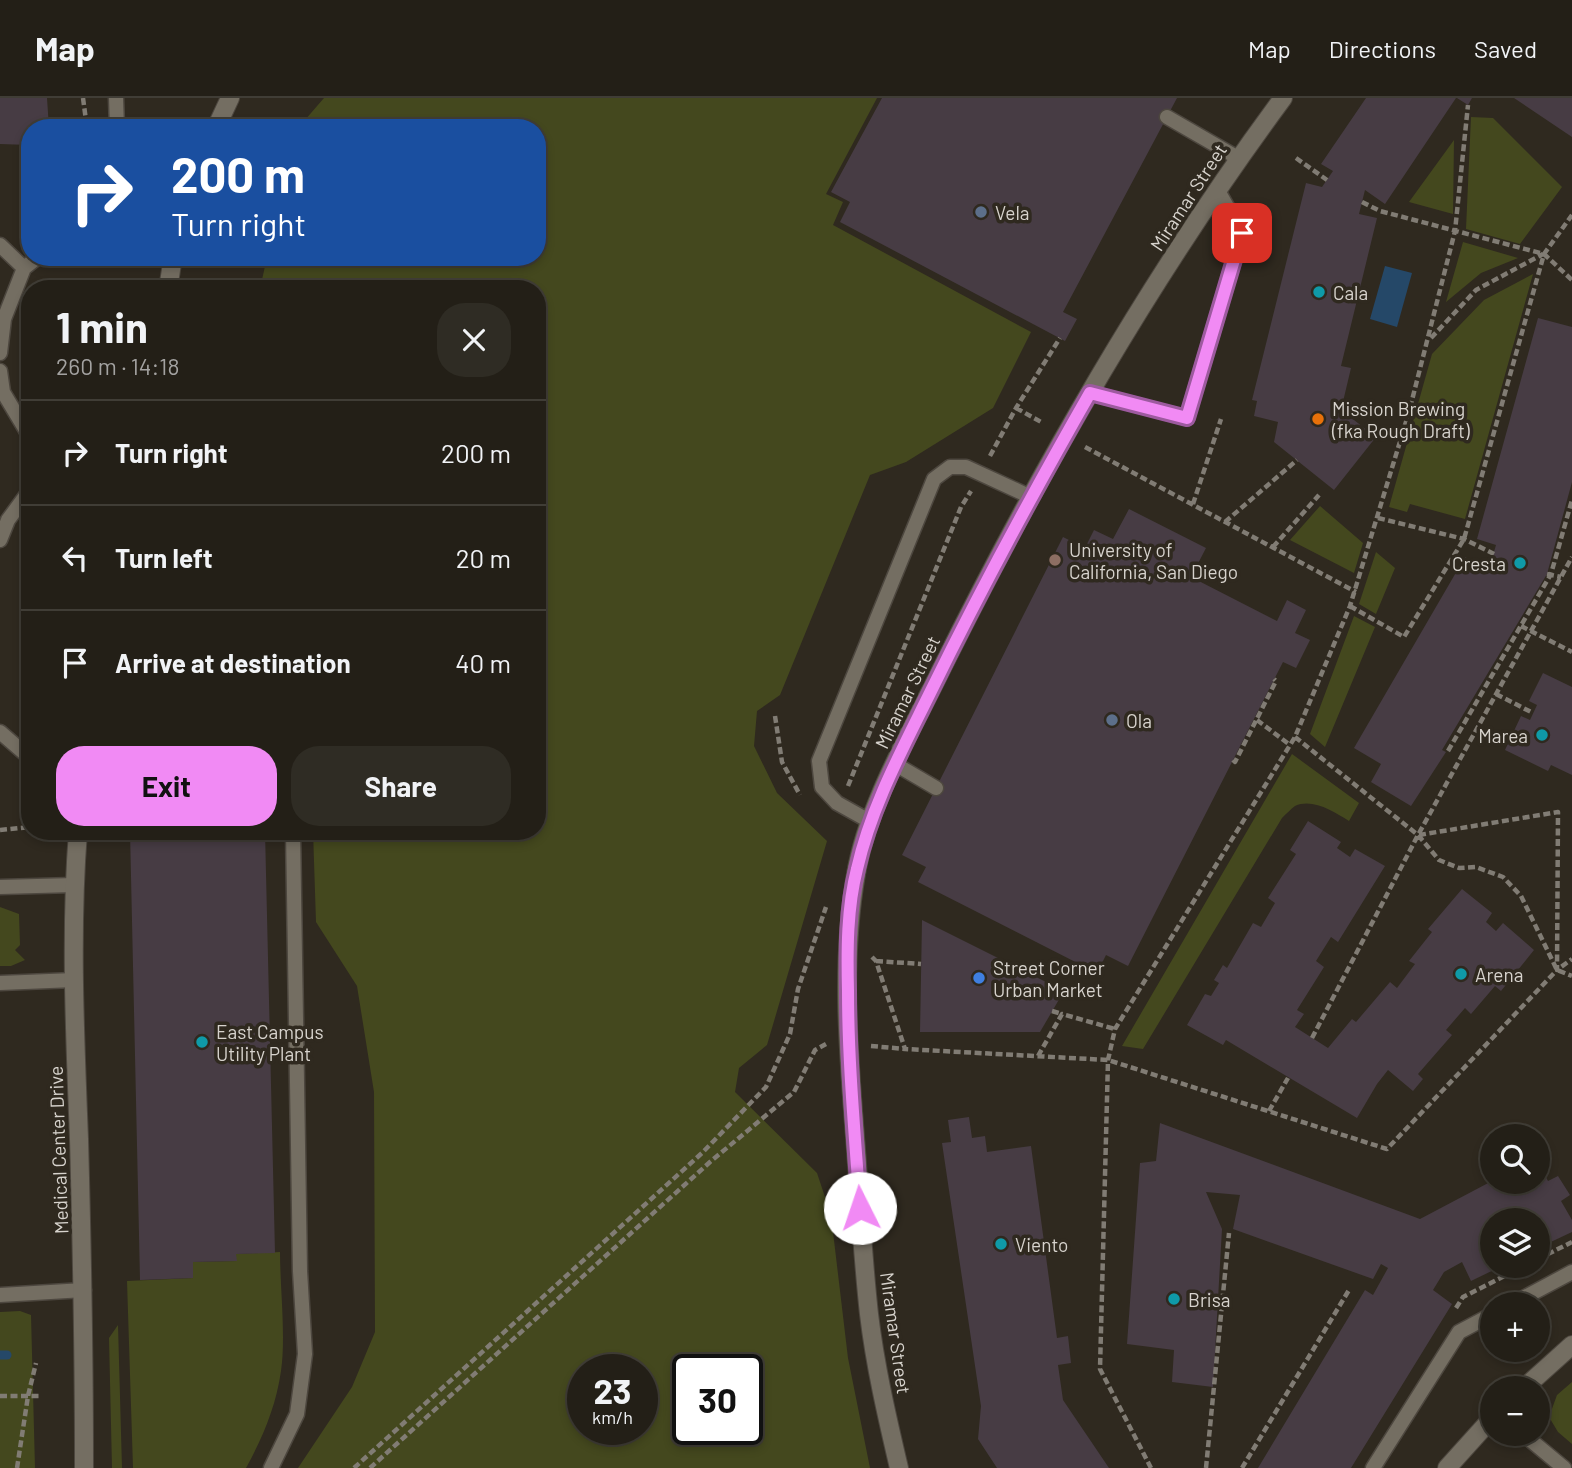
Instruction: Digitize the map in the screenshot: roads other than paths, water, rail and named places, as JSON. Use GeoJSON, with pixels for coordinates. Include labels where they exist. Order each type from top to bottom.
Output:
{"type":"FeatureCollection","features":[{"type":"Feature","properties":{"kind":"street"},"geometry":{"type":"LineString","coordinates":[[220,119],[230,98]]}},
{"type":"Feature","properties":{"kind":"street","name":"Miramar Street"},"geometry":{"type":"LineString","coordinates":[[898,1468],[869,1316],[848,1044],[848,932],[856,870],[870,822],[895,764],[1031,497],[1090,393],[1217,189],[1231,153],[1283,98]]}},
{"type":"Feature","properties":{"kind":"street","name":"Medical Center Drive"},"geometry":{"type":"LineString","coordinates":[[77,840],[74,885],[74,979],[83,1290],[84,1468]]}},
{"type":"Feature","properties":{"kind":"street"},"geometry":{"type":"LineString","coordinates":[[1537,1376],[1572,1345]]}},
{"type":"Feature","properties":{"kind":"street"},"geometry":{"type":"LineString","coordinates":[[1447,1468],[1480,1431]]}},
{"type":"Feature","properties":{"kind":"lane"},"geometry":{"type":"LineString","coordinates":[[116,98],[117,119]]}},
{"type":"Feature","properties":{"kind":"lane"},"geometry":{"type":"LineString","coordinates":[[1167,117],[1231,153]]}},
{"type":"Feature","properties":{"kind":"lane"},"geometry":{"type":"LineString","coordinates":[[1090,393],[1187,418],[1242,233],[1217,189]]}},
{"type":"Feature","properties":{"kind":"lane"},"geometry":{"type":"LineString","coordinates":[[0,245],[21,265]]}},
{"type":"Feature","properties":{"kind":"lane"},"geometry":{"type":"LineString","coordinates":[[0,353],[4,319],[27,266]]}},
{"type":"Feature","properties":{"kind":"lane"},"geometry":{"type":"LineString","coordinates":[[0,371],[3,392],[21,422]]}},
{"type":"Feature","properties":{"kind":"lane"},"geometry":{"type":"LineString","coordinates":[[870,822],[837,803],[822,787],[819,761],[934,479],[950,467],[966,467],[1031,497]]}},
{"type":"Feature","properties":{"kind":"lane"},"geometry":{"type":"LineString","coordinates":[[0,540],[8,520],[21,502]]}},
{"type":"Feature","properties":{"kind":"lane"},"geometry":{"type":"LineString","coordinates":[[0,732],[21,750]]}},
{"type":"Feature","properties":{"kind":"lane"},"geometry":{"type":"LineString","coordinates":[[895,764],[936,788]]}},
{"type":"Feature","properties":{"kind":"lane"},"geometry":{"type":"LineString","coordinates":[[271,1468],[297,1414],[305,1354],[300,1271],[293,840]]}},
{"type":"Feature","properties":{"kind":"lane"},"geometry":{"type":"LineString","coordinates":[[0,887],[74,885]]}},
{"type":"Feature","properties":{"kind":"lane"},"geometry":{"type":"LineString","coordinates":[[0,983],[74,979]]}},
{"type":"Feature","properties":{"kind":"lane"},"geometry":{"type":"LineString","coordinates":[[1534,1292],[1572,1272]]}},
{"type":"Feature","properties":{"kind":"lane"},"geometry":{"type":"LineString","coordinates":[[0,1295],[83,1290]]}},
{"type":"Feature","properties":{"kind":"lane"},"geometry":{"type":"LineString","coordinates":[[1373,1468],[1459,1332],[1480,1321]]}},
{"type":"Feature","properties":{"kind":"lane"},"geometry":{"type":"LineString","coordinates":[[1538,1446],[1564,1468]]}},
{"type":"Feature","properties":{"kind":"water"},"geometry":{"type":"Polygon","coordinates":[[[1385,266],[1412,273],[1397,327],[1370,319],[1385,266]]]}},
{"type":"Feature","properties":{"kind":"waterway"},"geometry":{"type":"LineString","coordinates":[[0,1355],[7,1355]]}},
{"type":"Feature","properties":{"kind":"place","name":"Vela"},"geometry":{"type":"Point","coordinates":[981,212]}},
{"type":"Feature","properties":{"kind":"place","name":"Cala"},"geometry":{"type":"Point","coordinates":[1319,292]}},
{"type":"Feature","properties":{"kind":"place","name":"Mission Brewing (fka Rough Draft)"},"geometry":{"type":"Point","coordinates":[1318,419]}},
{"type":"Feature","properties":{"kind":"place","name":"University of California, San Diego"},"geometry":{"type":"Point","coordinates":[1055,560]}},
{"type":"Feature","properties":{"kind":"place","name":"Cresta"},"geometry":{"type":"Point","coordinates":[1520,563]}},
{"type":"Feature","properties":{"kind":"place","name":"Ola"},"geometry":{"type":"Point","coordinates":[1112,720]}},
{"type":"Feature","properties":{"kind":"place","name":"Marea"},"geometry":{"type":"Point","coordinates":[1542,735]}},
{"type":"Feature","properties":{"kind":"place","name":"Arena"},"geometry":{"type":"Point","coordinates":[1461,974]}},
{"type":"Feature","properties":{"kind":"place","name":"Street Corner Urban Market"},"geometry":{"type":"Point","coordinates":[979,978]}},
{"type":"Feature","properties":{"kind":"place","name":"East Campus Utility Plant"},"geometry":{"type":"Point","coordinates":[202,1042]}},
{"type":"Feature","properties":{"kind":"place","name":"Viento"},"geometry":{"type":"Point","coordinates":[1001,1244]}},
{"type":"Feature","properties":{"kind":"place","name":"Brisa"},"geometry":{"type":"Point","coordinates":[1174,1299]}}]}
